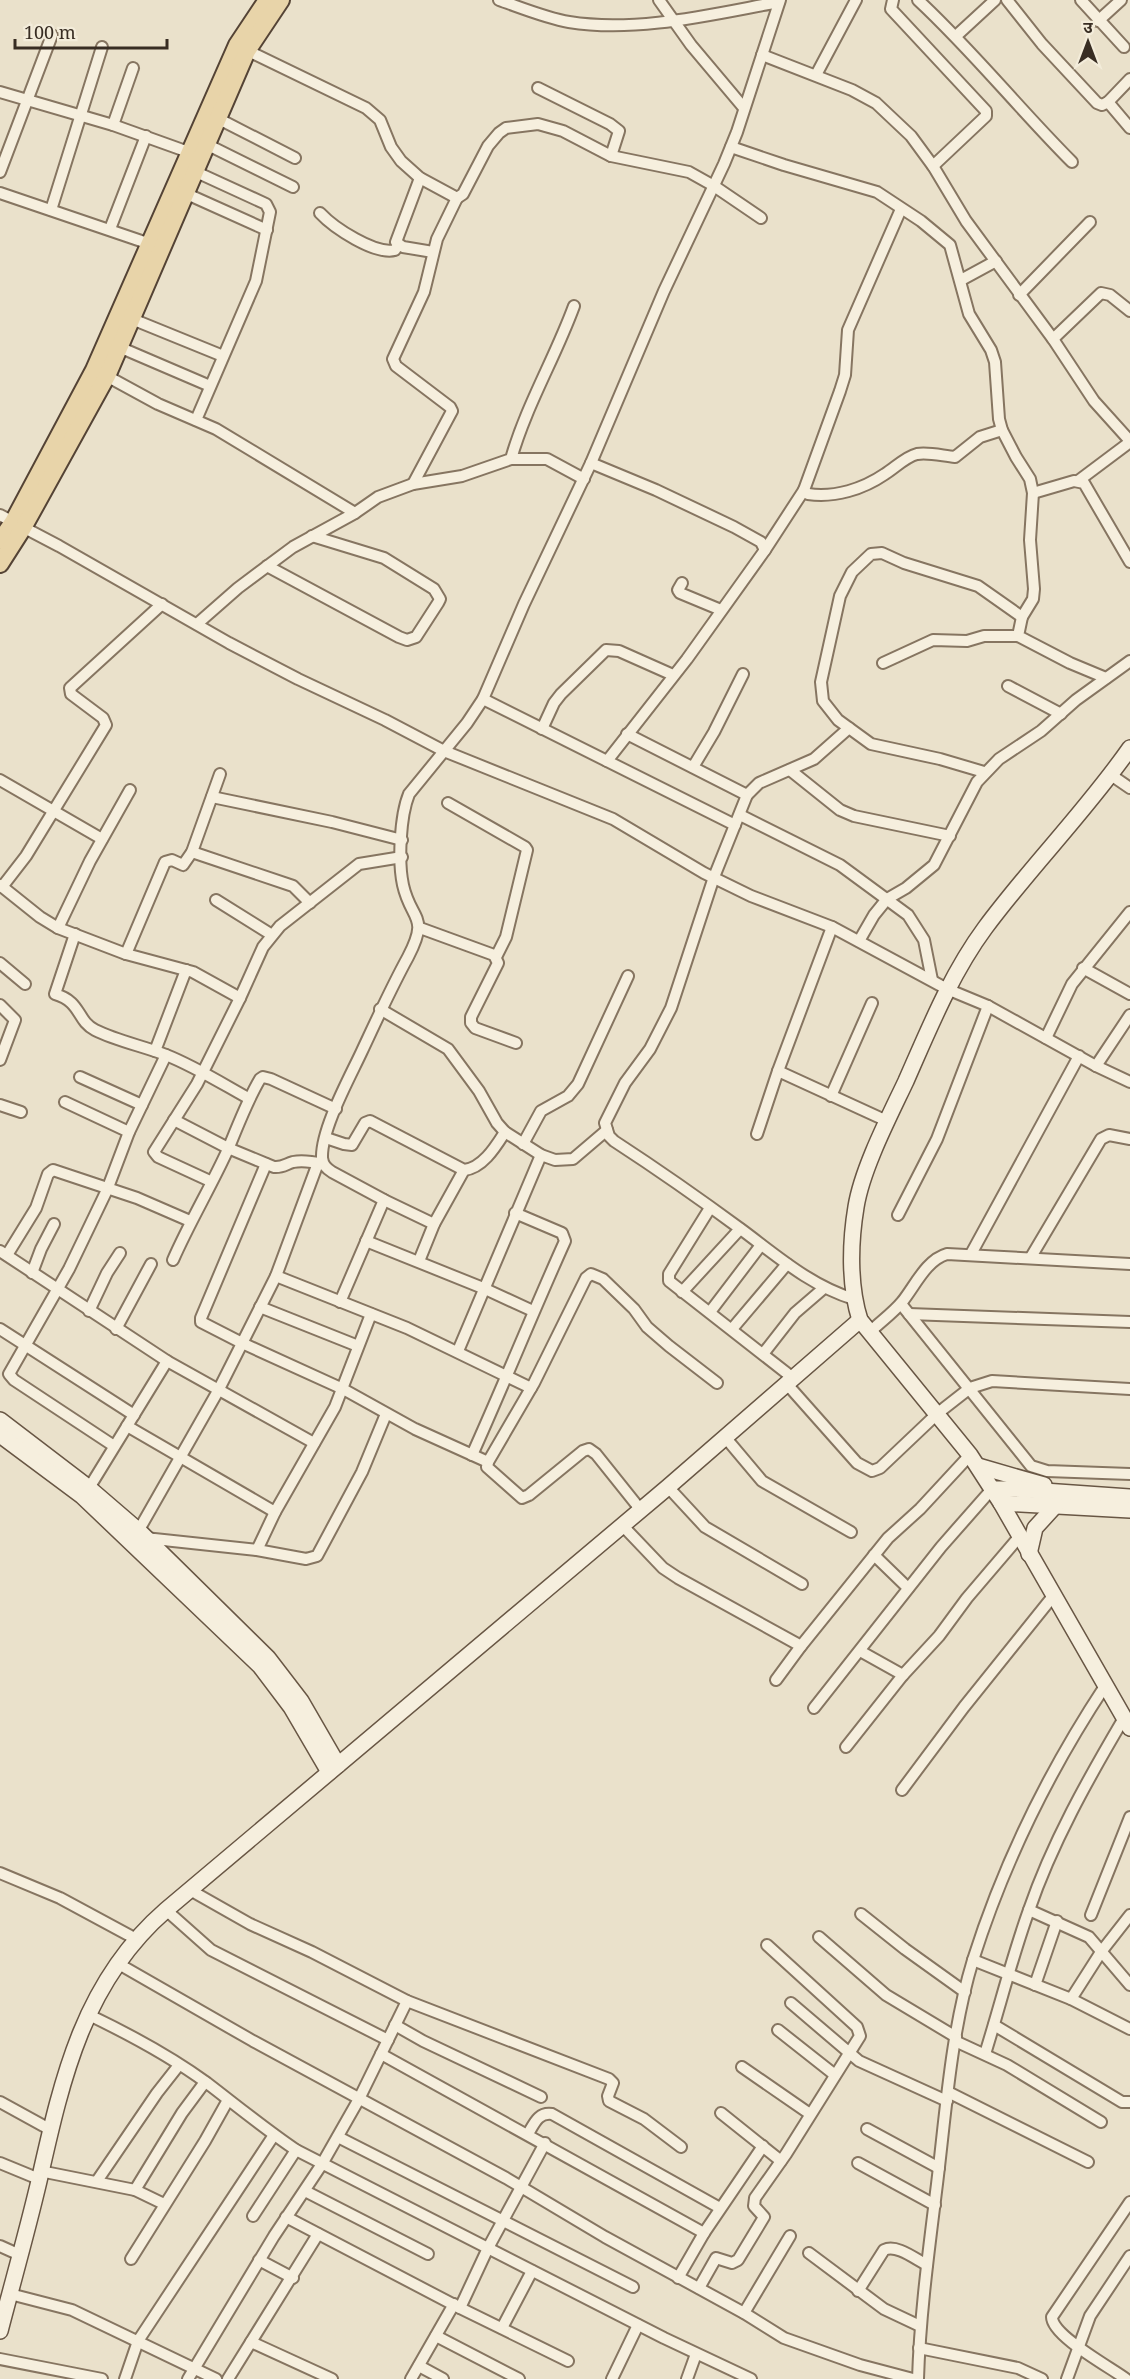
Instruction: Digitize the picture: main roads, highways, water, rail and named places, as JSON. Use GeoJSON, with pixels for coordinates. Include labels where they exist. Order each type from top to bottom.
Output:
{"type":"FeatureCollection","features":[{"type":"Feature","properties":{"kind":"main road"},"geometry":{"type":"LineString","coordinates":[[0,541],[43,480],[100,373],[242,48],[267,0]]}},
{"type":"Feature","properties":{"kind":"main road"},"geometry":{"type":"LineString","coordinates":[[100,373],[119,347],[132,319],[155,246],[187,194],[197,152],[217,118],[242,48],[280,0]]}},
{"type":"Feature","properties":{"kind":"main road"},"geometry":{"type":"LineString","coordinates":[[0,564],[12,522]]}}]}
